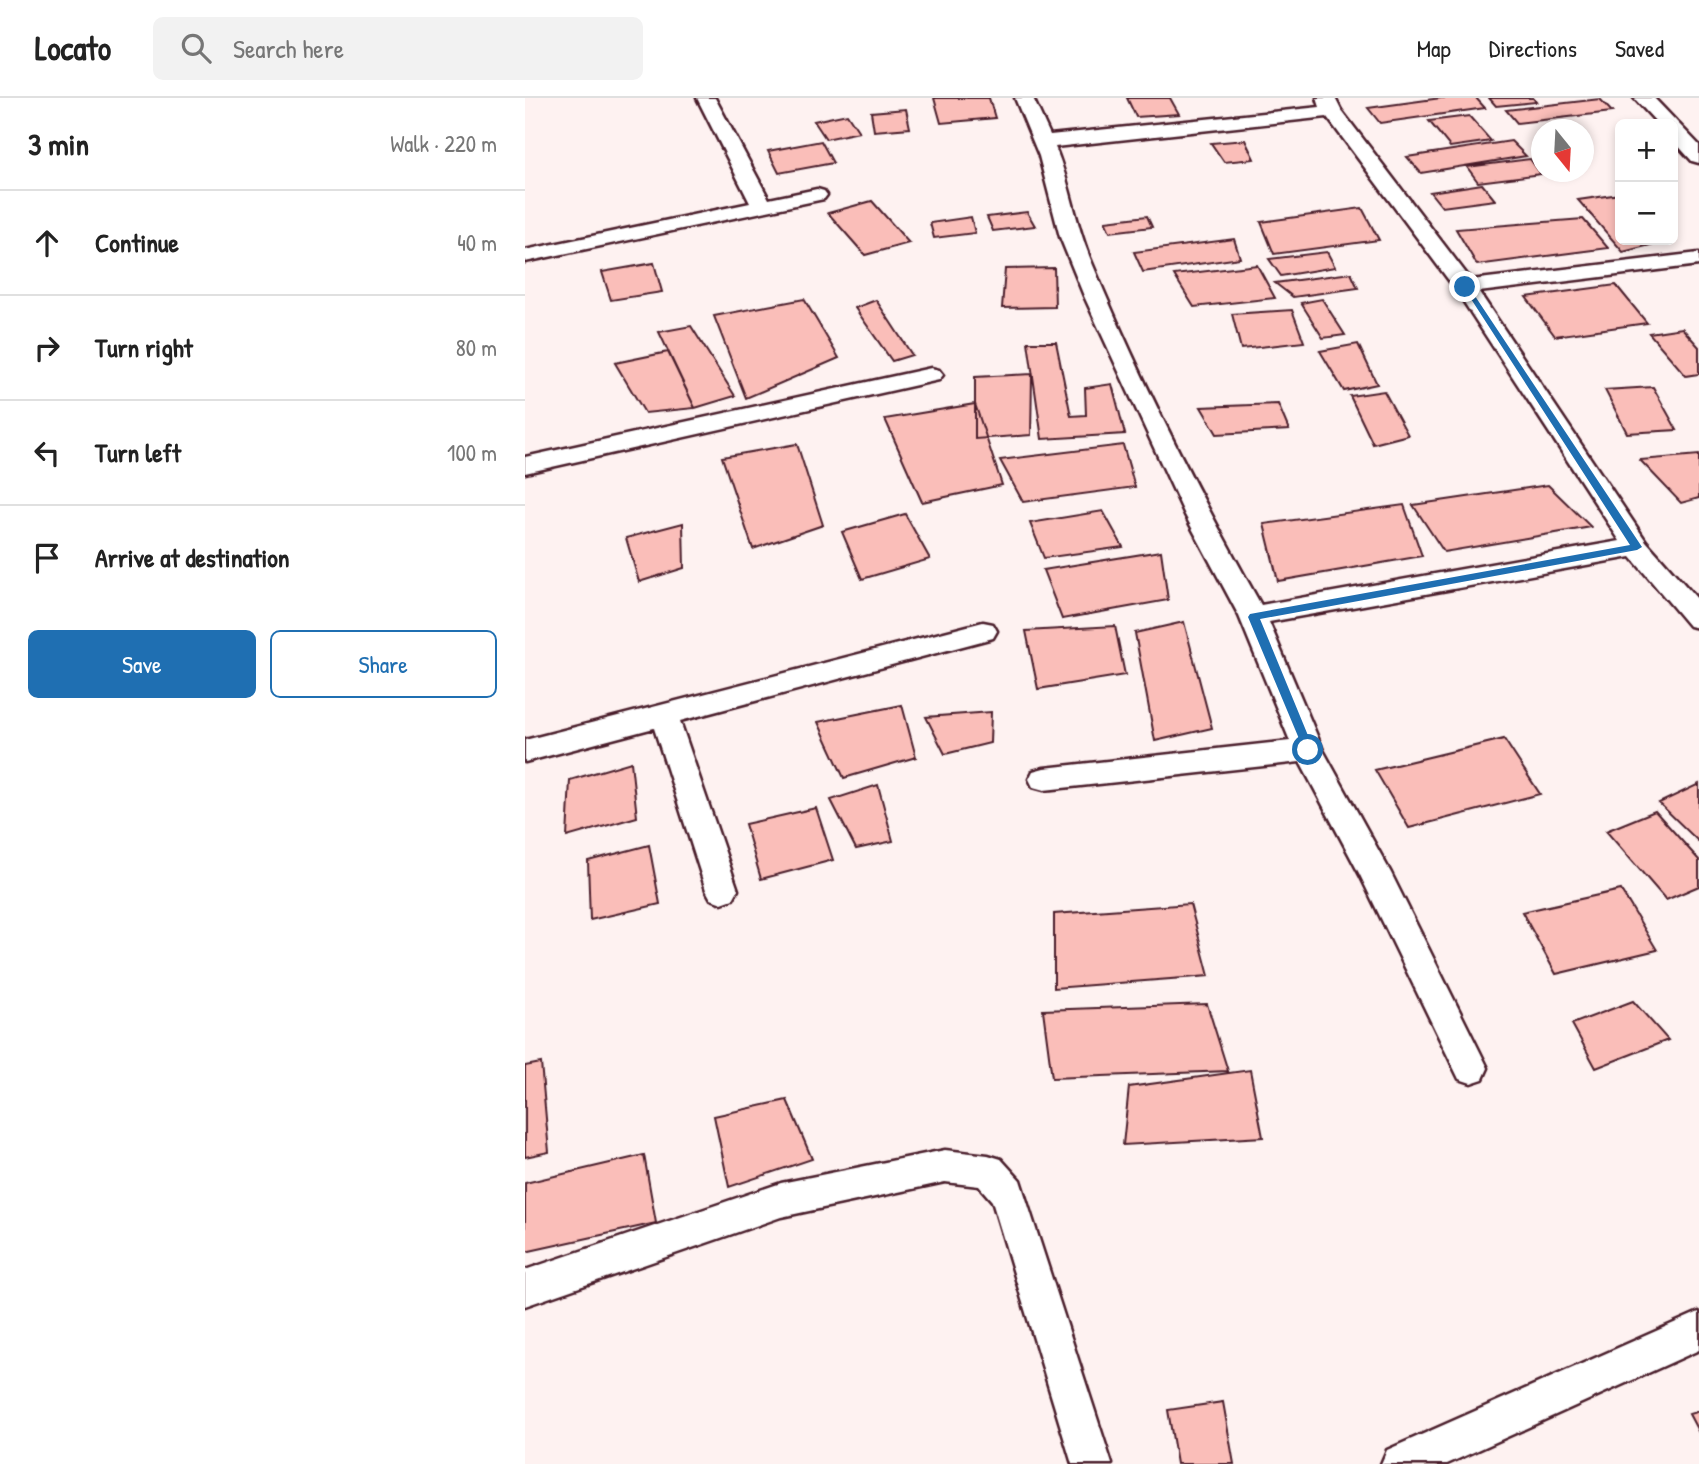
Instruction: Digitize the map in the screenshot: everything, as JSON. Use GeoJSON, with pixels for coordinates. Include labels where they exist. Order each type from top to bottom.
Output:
{"type":"FeatureCollection","features":[{"type":"Feature","properties":{"kind":"street"},"geometry":{"type":"LineString","coordinates":[[706,98],[763,207]]}},
{"type":"Feature","properties":{"kind":"street"},"geometry":{"type":"LineString","coordinates":[[1024,98],[1049,156],[1071,237],[1095,296],[1198,515],[1253,617],[1308,750],[1374,873],[1471,1068]]}},
{"type":"Feature","properties":{"kind":"street"},"geometry":{"type":"LineString","coordinates":[[1643,98],[1663,119]]}},
{"type":"Feature","properties":{"kind":"street"},"geometry":{"type":"LineString","coordinates":[[1043,142],[1329,104],[1465,287],[1637,547],[1699,619]]}},
{"type":"Feature","properties":{"kind":"street"},"geometry":{"type":"LineString","coordinates":[[1678,134],[1699,157]]}},
{"type":"Feature","properties":{"kind":"street"},"geometry":{"type":"LineString","coordinates":[[525,256],[817,195]]}},
{"type":"Feature","properties":{"kind":"street"},"geometry":{"type":"LineString","coordinates":[[1465,287],[1699,259]]}},
{"type":"Feature","properties":{"kind":"street"},"geometry":{"type":"LineString","coordinates":[[525,465],[931,375]]}},
{"type":"Feature","properties":{"kind":"street"},"geometry":{"type":"LineString","coordinates":[[1253,617],[1637,547]]}},
{"type":"Feature","properties":{"kind":"street"},"geometry":{"type":"LineString","coordinates":[[525,751],[983,631]]}},
{"type":"Feature","properties":{"kind":"street"},"geometry":{"type":"LineString","coordinates":[[664,715],[722,890]]}},
{"type":"Feature","properties":{"kind":"street"},"geometry":{"type":"LineString","coordinates":[[1044,779],[1308,750]]}},
{"type":"Feature","properties":{"kind":"street"},"geometry":{"type":"LineString","coordinates":[[525,1288],[781,1200],[945,1166],[988,1171],[1007,1192],[1092,1464]]}},
{"type":"Feature","properties":{"kind":"street"},"geometry":{"type":"LineString","coordinates":[[1401,1464],[1699,1331]]}},
{"type":"Feature","properties":{"kind":"building"},"geometry":{"type":"Polygon","coordinates":[[[934,98],[989,98],[995,118],[941,123],[934,98]]]}},
{"type":"Feature","properties":{"kind":"building"},"geometry":{"type":"Polygon","coordinates":[[[1127,98],[1170,98],[1179,114],[1136,117],[1127,98]]]}},
{"type":"Feature","properties":{"kind":"building"},"geometry":{"type":"Polygon","coordinates":[[[1441,98],[1476,98],[1485,108],[1380,123],[1368,108],[1441,98]]]}},
{"type":"Feature","properties":{"kind":"building"},"geometry":{"type":"Polygon","coordinates":[[[1489,98],[1533,98],[1536,102],[1496,106],[1489,98]]]}},
{"type":"Feature","properties":{"kind":"building"},"geometry":{"type":"Polygon","coordinates":[[[1600,99],[1612,112],[1531,119],[1531,121],[1517,123],[1506,110],[1600,99]]]}},
{"type":"Feature","properties":{"kind":"building"},"geometry":{"type":"Polygon","coordinates":[[[906,109],[910,128],[874,131],[871,112],[906,109]]]}},
{"type":"Feature","properties":{"kind":"building"},"geometry":{"type":"Polygon","coordinates":[[[847,114],[859,132],[826,139],[814,121],[847,114]]]}},
{"type":"Feature","properties":{"kind":"building"},"geometry":{"type":"Polygon","coordinates":[[[1469,116],[1491,141],[1450,147],[1429,121],[1469,116]]]}},
{"type":"Feature","properties":{"kind":"building"},"geometry":{"type":"Polygon","coordinates":[[[1245,140],[1254,159],[1224,162],[1211,143],[1245,140]]]}},
{"type":"Feature","properties":{"kind":"building"},"geometry":{"type":"Polygon","coordinates":[[[821,141],[833,163],[779,173],[768,151],[821,141]]]}},
{"type":"Feature","properties":{"kind":"building"},"geometry":{"type":"Polygon","coordinates":[[[1511,141],[1526,156],[1421,173],[1407,157],[1511,141]]]}},
{"type":"Feature","properties":{"kind":"building"},"geometry":{"type":"Polygon","coordinates":[[[1530,159],[1531,175],[1478,182],[1467,167],[1530,159]]]}},
{"type":"Feature","properties":{"kind":"building"},"geometry":{"type":"Polygon","coordinates":[[[1482,184],[1495,200],[1442,207],[1430,192],[1482,184]]]}},
{"type":"Feature","properties":{"kind":"building"},"geometry":{"type":"Polygon","coordinates":[[[1615,195],[1615,243],[1578,200],[1615,195]]]}},
{"type":"Feature","properties":{"kind":"building"},"geometry":{"type":"Polygon","coordinates":[[[872,201],[909,243],[865,255],[828,213],[872,201]]]}},
{"type":"Feature","properties":{"kind":"building"},"geometry":{"type":"Polygon","coordinates":[[[1362,208],[1379,240],[1274,254],[1261,222],[1362,208]]]}},
{"type":"Feature","properties":{"kind":"building"},"geometry":{"type":"Polygon","coordinates":[[[1027,212],[1035,226],[993,231],[987,217],[1027,212]]]}},
{"type":"Feature","properties":{"kind":"building"},"geometry":{"type":"Polygon","coordinates":[[[1147,216],[1152,227],[1110,232],[1105,221],[1147,216]]]}},
{"type":"Feature","properties":{"kind":"building"},"geometry":{"type":"Polygon","coordinates":[[[971,217],[975,233],[934,238],[930,223],[971,217]]]}},
{"type":"Feature","properties":{"kind":"building"},"geometry":{"type":"Polygon","coordinates":[[[1583,219],[1608,248],[1477,265],[1456,229],[1583,219]]]}},
{"type":"Feature","properties":{"kind":"building"},"geometry":{"type":"Polygon","coordinates":[[[1234,239],[1240,258],[1143,272],[1134,252],[1234,239]]]}},
{"type":"Feature","properties":{"kind":"building"},"geometry":{"type":"Polygon","coordinates":[[[1617,245],[1650,245],[1623,252],[1617,245]]]}},
{"type":"Feature","properties":{"kind":"building"},"geometry":{"type":"Polygon","coordinates":[[[1327,252],[1335,267],[1281,276],[1269,259],[1327,252]]]}},
{"type":"Feature","properties":{"kind":"building"},"geometry":{"type":"Polygon","coordinates":[[[654,263],[662,292],[611,300],[602,272],[654,263]]]}},
{"type":"Feature","properties":{"kind":"building"},"geometry":{"type":"Polygon","coordinates":[[[1257,265],[1275,298],[1194,307],[1174,275],[1257,265]]]}},
{"type":"Feature","properties":{"kind":"building"},"geometry":{"type":"Polygon","coordinates":[[[1054,268],[1055,307],[1002,308],[1005,269],[1054,268]]]}},
{"type":"Feature","properties":{"kind":"building"},"geometry":{"type":"Polygon","coordinates":[[[1351,273],[1358,288],[1293,297],[1275,283],[1351,273]]]}},
{"type":"Feature","properties":{"kind":"building"},"geometry":{"type":"Polygon","coordinates":[[[1616,285],[1647,323],[1555,336],[1526,297],[1616,285]]]}},
{"type":"Feature","properties":{"kind":"building"},"geometry":{"type":"Polygon","coordinates":[[[804,299],[839,358],[746,398],[714,316],[804,299]]]}},
{"type":"Feature","properties":{"kind":"building"},"geometry":{"type":"Polygon","coordinates":[[[1322,299],[1345,335],[1323,338],[1301,303],[1322,299]]]}},
{"type":"Feature","properties":{"kind":"building"},"geometry":{"type":"Polygon","coordinates":[[[876,300],[912,355],[892,361],[855,308],[876,300]]]}},
{"type":"Feature","properties":{"kind":"building"},"geometry":{"type":"Polygon","coordinates":[[[1292,310],[1304,342],[1241,349],[1232,314],[1292,310]]]}},
{"type":"Feature","properties":{"kind":"building"},"geometry":{"type":"Polygon","coordinates":[[[691,326],[735,396],[695,408],[659,332],[691,326]]]}},
{"type":"Feature","properties":{"kind":"building"},"geometry":{"type":"Polygon","coordinates":[[[1682,328],[1699,347],[1699,374],[1686,376],[1649,333],[1682,328]]]}},
{"type":"Feature","properties":{"kind":"building"},"geometry":{"type":"Polygon","coordinates":[[[1028,342],[1056,342],[1071,416],[1086,415],[1085,388],[1112,384],[1125,434],[1042,439],[1028,342]]]}},
{"type":"Feature","properties":{"kind":"building"},"geometry":{"type":"Polygon","coordinates":[[[1358,344],[1377,384],[1344,391],[1320,351],[1358,344]]]}},
{"type":"Feature","properties":{"kind":"building"},"geometry":{"type":"Polygon","coordinates":[[[668,352],[695,408],[645,413],[615,363],[668,352]]]}},
{"type":"Feature","properties":{"kind":"building"},"geometry":{"type":"Polygon","coordinates":[[[1032,374],[1031,435],[975,439],[975,377],[1032,374]]]}},
{"type":"Feature","properties":{"kind":"building"},"geometry":{"type":"Polygon","coordinates":[[[1653,387],[1677,430],[1627,433],[1605,390],[1653,387]]]}},
{"type":"Feature","properties":{"kind":"building"},"geometry":{"type":"Polygon","coordinates":[[[1384,391],[1408,435],[1373,444],[1350,396],[1384,391]]]}},
{"type":"Feature","properties":{"kind":"building"},"geometry":{"type":"Polygon","coordinates":[[[975,404],[1002,485],[922,502],[885,419],[975,404]]]}},
{"type":"Feature","properties":{"kind":"building"},"geometry":{"type":"Polygon","coordinates":[[[1278,404],[1289,430],[1217,434],[1201,407],[1278,404]]]}},
{"type":"Feature","properties":{"kind":"building"},"geometry":{"type":"Polygon","coordinates":[[[797,444],[823,525],[753,549],[722,457],[797,444]]]}},
{"type":"Feature","properties":{"kind":"building"},"geometry":{"type":"Polygon","coordinates":[[[1123,445],[1135,487],[1023,502],[1000,460],[1123,445]]]}},
{"type":"Feature","properties":{"kind":"building"},"geometry":{"type":"Polygon","coordinates":[[[1699,455],[1699,498],[1681,503],[1640,460],[1699,455]]]}},
{"type":"Feature","properties":{"kind":"building"},"geometry":{"type":"Polygon","coordinates":[[[1548,485],[1591,527],[1444,552],[1413,505],[1548,485]]]}},
{"type":"Feature","properties":{"kind":"building"},"geometry":{"type":"Polygon","coordinates":[[[1404,505],[1422,556],[1278,581],[1264,524],[1404,505]]]}},
{"type":"Feature","properties":{"kind":"building"},"geometry":{"type":"Polygon","coordinates":[[[1103,511],[1123,547],[1044,558],[1030,523],[1103,511]]]}},
{"type":"Feature","properties":{"kind":"building"},"geometry":{"type":"Polygon","coordinates":[[[905,514],[930,559],[862,579],[842,532],[905,514]]]}},
{"type":"Feature","properties":{"kind":"building"},"geometry":{"type":"Polygon","coordinates":[[[683,523],[684,568],[639,582],[626,538],[683,523]]]}},
{"type":"Feature","properties":{"kind":"building"},"geometry":{"type":"Polygon","coordinates":[[[1161,551],[1168,600],[1062,619],[1043,570],[1161,551]]]}},
{"type":"Feature","properties":{"kind":"building"},"geometry":{"type":"Polygon","coordinates":[[[1184,622],[1212,728],[1155,741],[1135,633],[1184,622]]]}},
{"type":"Feature","properties":{"kind":"building"},"geometry":{"type":"Polygon","coordinates":[[[1115,626],[1125,675],[1038,689],[1026,631],[1115,626]]]}},
{"type":"Feature","properties":{"kind":"building"},"geometry":{"type":"Polygon","coordinates":[[[902,705],[916,757],[844,778],[818,722],[902,705]]]}},
{"type":"Feature","properties":{"kind":"building"},"geometry":{"type":"Polygon","coordinates":[[[991,712],[990,743],[945,754],[926,717],[991,712]]]}},
{"type":"Feature","properties":{"kind":"building"},"geometry":{"type":"Polygon","coordinates":[[[1504,739],[1540,794],[1409,828],[1375,770],[1504,739]]]}},
{"type":"Feature","properties":{"kind":"building"},"geometry":{"type":"Polygon","coordinates":[[[631,762],[637,817],[567,837],[570,780],[631,762]]]}},
{"type":"Feature","properties":{"kind":"building"},"geometry":{"type":"Polygon","coordinates":[[[1699,784],[1699,842],[1659,803],[1699,784]]]}},
{"type":"Feature","properties":{"kind":"building"},"geometry":{"type":"Polygon","coordinates":[[[878,785],[893,841],[856,849],[831,800],[878,785]]]}},
{"type":"Feature","properties":{"kind":"building"},"geometry":{"type":"Polygon","coordinates":[[[816,808],[833,860],[761,879],[745,824],[816,808]]]}},
{"type":"Feature","properties":{"kind":"building"},"geometry":{"type":"Polygon","coordinates":[[[1655,811],[1699,860],[1699,886],[1666,900],[1606,831],[1655,811]]]}},
{"type":"Feature","properties":{"kind":"building"},"geometry":{"type":"Polygon","coordinates":[[[649,845],[660,904],[590,920],[588,861],[649,845]]]}},
{"type":"Feature","properties":{"kind":"building"},"geometry":{"type":"Polygon","coordinates":[[[1621,890],[1657,950],[1556,974],[1522,912],[1621,890]]]}},
{"type":"Feature","properties":{"kind":"building"},"geometry":{"type":"Polygon","coordinates":[[[1190,904],[1209,976],[1054,988],[1054,914],[1190,904]]]}},
{"type":"Feature","properties":{"kind":"building"},"geometry":{"type":"Polygon","coordinates":[[[1633,1001],[1668,1040],[1596,1068],[1572,1024],[1633,1001]]]}},
{"type":"Feature","properties":{"kind":"building"},"geometry":{"type":"Polygon","coordinates":[[[1207,1004],[1228,1071],[1052,1078],[1043,1010],[1207,1004]]]}},
{"type":"Feature","properties":{"kind":"building"},"geometry":{"type":"Polygon","coordinates":[[[541,1063],[549,1152],[525,1157],[525,1066],[541,1063]]]}},
{"type":"Feature","properties":{"kind":"building"},"geometry":{"type":"Polygon","coordinates":[[[1250,1070],[1263,1137],[1123,1145],[1129,1087],[1250,1070]]]}},
{"type":"Feature","properties":{"kind":"building"},"geometry":{"type":"Polygon","coordinates":[[[787,1100],[812,1159],[729,1187],[714,1116],[787,1100]]]}},
{"type":"Feature","properties":{"kind":"building"},"geometry":{"type":"Polygon","coordinates":[[[644,1155],[656,1223],[525,1252],[525,1183],[644,1155]]]}},
{"type":"Feature","properties":{"kind":"building"},"geometry":{"type":"Polygon","coordinates":[[[1223,1402],[1234,1464],[1177,1464],[1168,1410],[1223,1402]]]}},
{"type":"Feature","properties":{"kind":"building"},"geometry":{"type":"Polygon","coordinates":[[[1699,1411],[1699,1433],[1689,1414],[1699,1411]]]}},
{"type":"Feature","properties":{"kind":"route"},"geometry":{"type":"LineString","coordinates":[[1308,750],[1253,617],[1637,547],[1465,287]]}}]}
